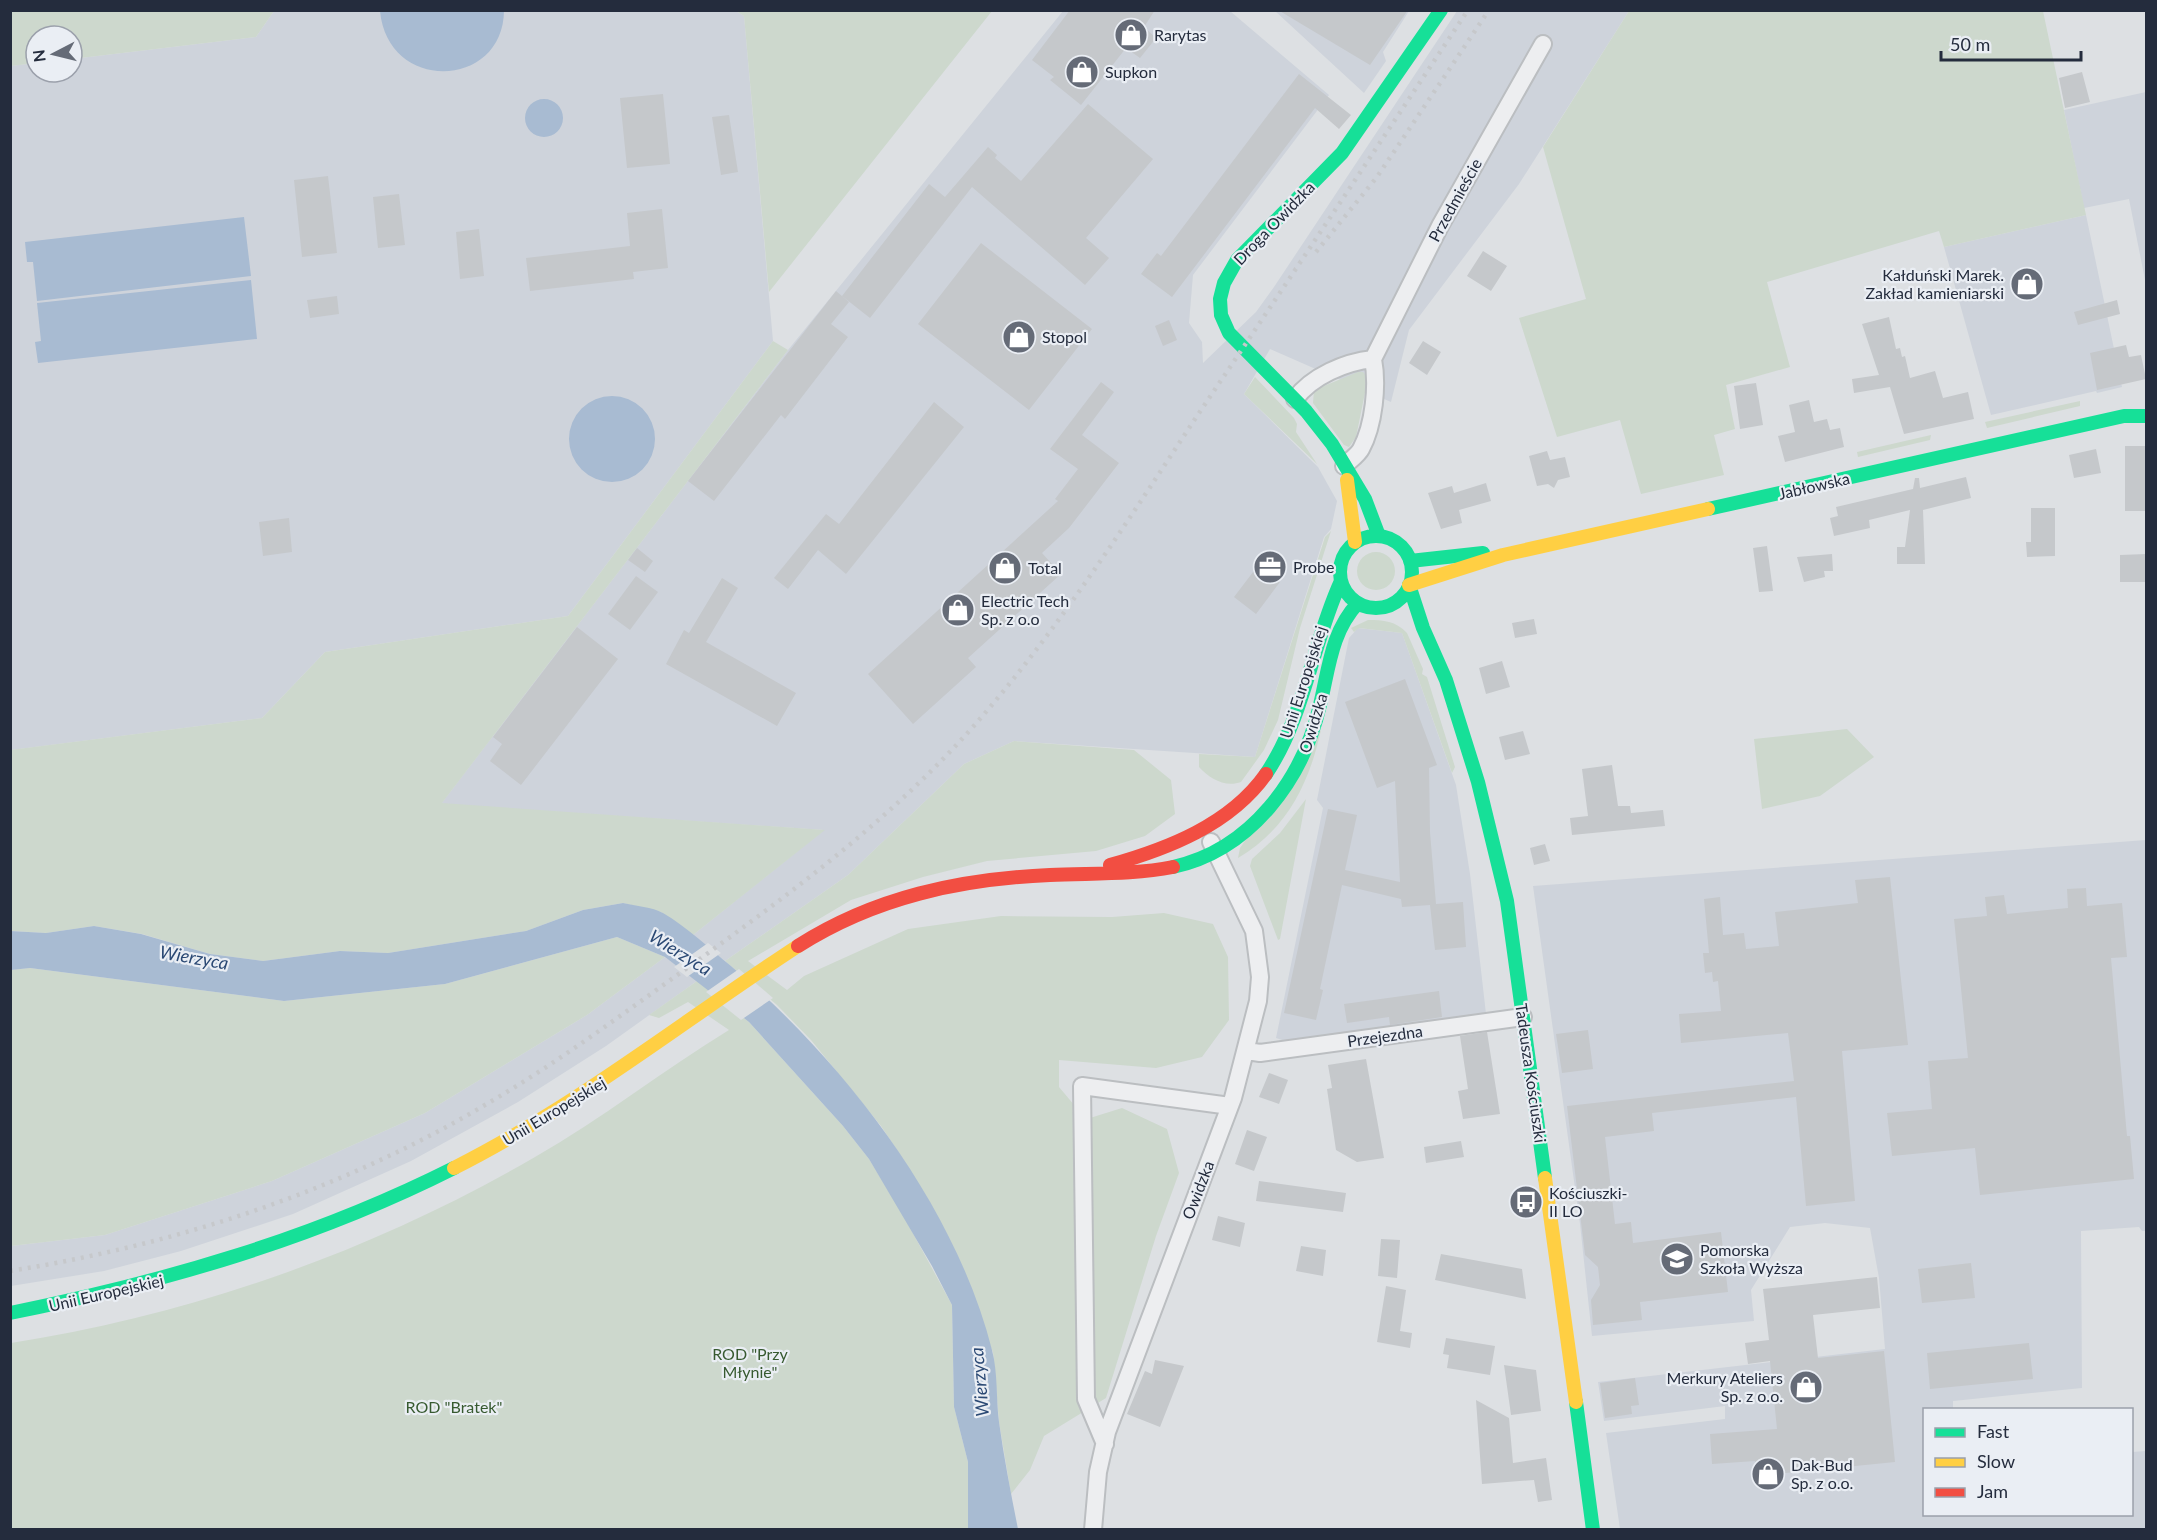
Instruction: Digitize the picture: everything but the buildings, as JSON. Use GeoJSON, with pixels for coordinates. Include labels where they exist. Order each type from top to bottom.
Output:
{"type":"FeatureCollection","features":[{"type":"Feature","properties":{"kind":"main road","name":"Droga Owidzka"},"geometry":{"type":"LineString","coordinates":[[1378,536],[1371,510],[1320,429],[1295,399],[1229,333],[1220,307],[1224,282],[1236,260],[1342,153],[1441,10]]}},
{"type":"Feature","properties":{"kind":"main road","name":"Jabłowska"},"geometry":{"type":"LineString","coordinates":[[2124,416],[2146,405]]}},
{"type":"Feature","properties":{"kind":"main road","name":"Jabłowska"},"geometry":{"type":"LineString","coordinates":[[1409,585],[1472,567],[1503,555],[2124,416],[2146,416]]}},
{"type":"Feature","properties":{"kind":"main road","name":"Droga Owidzka"},"geometry":{"type":"LineString","coordinates":[[1344,466],[1355,542]]}},
{"type":"Feature","properties":{"kind":"main road"},"geometry":{"type":"LineString","coordinates":[[1378,536],[1398,544],[1410,561],[1409,585],[1395,602],[1377,608],[1358,603],[1350,598],[1341,581],[1342,559],[1355,542],[1378,536]]}},
{"type":"Feature","properties":{"kind":"main road","name":"Jabłowska"},"geometry":{"type":"LineString","coordinates":[[1410,561],[1470,553],[1503,555]]}},
{"type":"Feature","properties":{"kind":"main road","name":"Unii Europejskiej"},"geometry":{"type":"LineString","coordinates":[[1073,874],[1120,863],[1205,829],[1236,808],[1261,782],[1280,752],[1290,729],[1320,629],[1341,581]]}},
{"type":"Feature","properties":{"kind":"main road","name":"Tadeusza Kościuszki"},"geometry":{"type":"LineString","coordinates":[[1409,585],[1423,627],[1446,680],[1484,802],[1507,901],[1593,1530]]}},
{"type":"Feature","properties":{"kind":"main road","name":"Tadeusza Kościuszki"},"geometry":{"type":"LineString","coordinates":[[1395,602],[1423,627]]}},
{"type":"Feature","properties":{"kind":"main road","name":"Owidzka"},"geometry":{"type":"LineString","coordinates":[[1215,851],[1242,834],[1265,812],[1301,760],[1321,704],[1334,637],[1342,619],[1358,603]]}},
{"type":"Feature","properties":{"kind":"main road","name":"Unii Europejskiej"},"geometry":{"type":"LineString","coordinates":[[10,1313],[156,1282],[322,1227],[433,1179],[542,1120],[612,1076],[762,970],[827,929],[866,909],[927,890],[999,878],[1123,874],[1166,870],[1215,851]]}},
{"type":"Feature","properties":{"kind":"street","name":"Przedmieście"},"geometry":{"type":"LineString","coordinates":[[1373,359],[1440,226],[1543,44]]}},
{"type":"Feature","properties":{"kind":"street"},"geometry":{"type":"LineString","coordinates":[[1295,399],[1304,387],[1352,361],[1373,359],[1377,381],[1370,417],[1361,450],[1344,466]]}},
{"type":"Feature","properties":{"kind":"street","name":"Owidzka"},"geometry":{"type":"LineString","coordinates":[[1093,1530],[1098,1472],[1105,1444],[1127,1374],[1230,1106],[1247,1051],[1258,1001],[1258,953],[1254,931],[1205,829]]}},
{"type":"Feature","properties":{"kind":"street","name":"Przejezdna"},"geometry":{"type":"LineString","coordinates":[[1247,1051],[1260,1053],[1523,1017]]}},
{"type":"Feature","properties":{"kind":"street"},"geometry":{"type":"LineString","coordinates":[[1105,1444],[1086,1399],[1082,1086],[1230,1106]]}},
{"type":"Feature","properties":{"kind":"shaded area"},"geometry":{"type":"Polygon","coordinates":[[[274,11],[736,11],[744,16],[773,341],[568,616],[325,652],[262,718],[11,750],[10,66],[24,64],[24,84],[84,84],[84,58],[256,37],[274,11]]]}},
{"type":"Feature","properties":{"kind":"shaded area"},"geometry":{"type":"Polygon","coordinates":[[[1063,11],[1230,11],[1329,95],[1193,275],[1189,323],[1202,342],[1203,363],[1256,312],[1457,11],[1629,11],[1519,184],[1409,330],[1391,402],[1270,349],[1244,394],[1318,467],[1337,501],[1331,529],[1324,537],[1255,757],[1014,741],[964,764],[848,875],[725,961],[693,935],[824,830],[441,804],[788,350],[1063,11]]]}},
{"type":"Feature","properties":{"kind":"shaded area"},"geometry":{"type":"Polygon","coordinates":[[[1275,11],[1409,11],[1383,52],[1386,61],[1364,93],[1275,11]]]}},
{"type":"Feature","properties":{"kind":"shaded area"},"geometry":{"type":"Polygon","coordinates":[[[2146,92],[2146,285],[2129,199],[2084,208],[2064,110],[2146,92]]]}},
{"type":"Feature","properties":{"kind":"shaded area","name":"Kałduński Marek. Zakład kamieniarski"},"geometry":{"type":"Polygon","coordinates":[[[2086,215],[2122,387],[1991,415],[1944,247],[2086,215]]]}},
{"type":"Feature","properties":{"kind":"shaded area"},"geometry":{"type":"Polygon","coordinates":[[[1358,628],[1402,633],[1456,785],[1470,874],[1486,1014],[1288,1042],[1276,1038],[1323,808],[1317,800],[1349,638],[1358,628]]]}},
{"type":"Feature","properties":{"kind":"shaded area"},"geometry":{"type":"Polygon","coordinates":[[[2146,840],[2146,1231],[2142,1231],[2139,1227],[2081,1231],[2082,1388],[1953,1401],[1953,1408],[1923,1408],[1923,1516],[2133,1516],[2133,1452],[2146,1451],[2146,1529],[1620,1529],[1606,1433],[1725,1419],[1725,1406],[1604,1421],[1598,1382],[1885,1349],[1879,1278],[1870,1228],[1825,1223],[1790,1227],[1751,1290],[1754,1321],[1592,1336],[1580,1224],[1533,886],[2146,840]]]}},
{"type":"Feature","properties":{"kind":"shaded area"},"geometry":{"type":"Polygon","coordinates":[[[665,957],[697,981],[606,1046],[518,1102],[411,1161],[293,1214],[181,1251],[104,1271],[11,1286],[11,1246],[105,1235],[272,1181],[425,1113],[587,1015],[665,957]]]}},
{"type":"Feature","properties":{"kind":"green space"},"geometry":{"type":"Polygon","coordinates":[[[11,10],[274,11],[256,37],[84,58],[84,24],[24,24],[24,64],[11,66],[11,10]]]}},
{"type":"Feature","properties":{"kind":"green space"},"geometry":{"type":"Polygon","coordinates":[[[736,11],[992,11],[769,292],[744,16],[736,11]]]}},
{"type":"Feature","properties":{"kind":"green space"},"geometry":{"type":"Polygon","coordinates":[[[1629,11],[2043,11],[2086,215],[1944,247],[1939,231],[1767,282],[1790,367],[1726,385],[1735,429],[1714,435],[1724,475],[1641,494],[1620,420],[1557,437],[1519,318],[1586,299],[1543,147],[1629,11]]]}},
{"type":"Feature","properties":{"kind":"green space"},"geometry":{"type":"Polygon","coordinates":[[[773,341],[788,350],[442,803],[825,830],[693,935],[661,912],[623,903],[583,910],[526,931],[388,953],[340,951],[263,961],[210,954],[142,934],[94,926],[46,933],[11,931],[10,750],[262,718],[325,652],[568,616],[773,341]]]}},
{"type":"Feature","properties":{"kind":"green space"},"geometry":{"type":"Polygon","coordinates":[[[1363,372],[1368,378],[1356,437],[1349,447],[1344,445],[1313,403],[1314,390],[1363,372]]]}},
{"type":"Feature","properties":{"kind":"green space"},"geometry":{"type":"Polygon","coordinates":[[[1255,377],[1294,418],[1297,424],[1296,432],[1317,464],[1244,394],[1255,377]]]}},
{"type":"Feature","properties":{"kind":"green space"},"geometry":{"type":"Polygon","coordinates":[[[2080,401],[2080,406],[1987,428],[1985,422],[2080,401]]]}},
{"type":"Feature","properties":{"kind":"green space"},"geometry":{"type":"Polygon","coordinates":[[[1931,435],[1930,440],[1858,457],[1857,452],[1931,435]]]}},
{"type":"Feature","properties":{"kind":"green space"},"geometry":{"type":"Polygon","coordinates":[[[1331,531],[1300,628],[1278,720],[1264,750],[1241,782],[1229,784],[1218,781],[1199,767],[1199,754],[1255,757],[1325,537],[1331,531]]]}},
{"type":"Feature","properties":{"kind":"green space"},"geometry":{"type":"Polygon","coordinates":[[[1376,552],[1383,553],[1389,558],[1394,564],[1394,578],[1389,584],[1383,589],[1376,590],[1369,589],[1363,584],[1358,578],[1357,571],[1358,564],[1363,558],[1369,553],[1376,552]]]}},
{"type":"Feature","properties":{"kind":"green space"},"geometry":{"type":"Polygon","coordinates":[[[1368,620],[1389,622],[1407,633],[1423,669],[1422,674],[1427,677],[1455,767],[1452,773],[1402,633],[1359,628],[1354,632],[1351,628],[1368,620]]]}},
{"type":"Feature","properties":{"kind":"green space"},"geometry":{"type":"Polygon","coordinates":[[[1847,729],[1874,757],[1820,796],[1762,809],[1754,739],[1847,729]]]}},
{"type":"Feature","properties":{"kind":"green space"},"geometry":{"type":"Polygon","coordinates":[[[1321,730],[1310,769],[1283,819],[1255,846],[1238,858],[1240,848],[1321,730]]]}},
{"type":"Feature","properties":{"kind":"green space"},"geometry":{"type":"Polygon","coordinates":[[[1014,741],[1134,750],[1171,780],[1175,814],[1145,836],[1096,851],[987,861],[923,877],[851,900],[748,961],[787,990],[804,976],[908,929],[1001,916],[1112,917],[1164,913],[1213,924],[1228,957],[1229,1020],[1202,1057],[1156,1068],[1059,1060],[1059,1087],[1075,1106],[1074,1123],[1122,1108],[1167,1129],[1179,1173],[1156,1236],[1106,1398],[1044,1436],[1030,1470],[1011,1494],[999,1422],[993,1352],[907,1165],[881,1126],[811,1040],[777,1005],[725,961],[848,875],[964,764],[1014,741]]]}},
{"type":"Feature","properties":{"kind":"green space"},"geometry":{"type":"Polygon","coordinates":[[[1306,799],[1278,940],[1250,866],[1252,859],[1280,833],[1306,799]]]}},
{"type":"Feature","properties":{"kind":"green space"},"geometry":{"type":"Polygon","coordinates":[[[617,937],[665,957],[587,1015],[425,1113],[272,1181],[105,1235],[11,1246],[10,970],[30,968],[284,1001],[445,984],[617,937]]]}},
{"type":"Feature","properties":{"kind":"green space"},"geometry":{"type":"Polygon","coordinates":[[[697,981],[749,1022],[843,1126],[869,1159],[903,1215],[952,1305],[954,1407],[968,1462],[968,1529],[11,1530],[11,1343],[79,1331],[215,1296],[347,1249],[474,1191],[560,1142],[729,1030],[688,1002],[659,1018],[649,1015],[697,981]]]}},
{"type":"Feature","properties":{"kind":"water"},"geometry":{"type":"Polygon","coordinates":[[[504,10],[499,36],[486,55],[467,67],[445,71],[423,68],[403,57],[388,38],[380,11],[504,10]]]}},
{"type":"Feature","properties":{"kind":"water"},"geometry":{"type":"Polygon","coordinates":[[[544,99],[558,104],[563,118],[558,132],[544,137],[530,132],[525,118],[530,104],[544,99]]]}},
{"type":"Feature","properties":{"kind":"water"},"geometry":{"type":"Polygon","coordinates":[[[244,217],[251,276],[37,301],[33,262],[27,262],[25,242],[244,217]]]}},
{"type":"Feature","properties":{"kind":"water"},"geometry":{"type":"Polygon","coordinates":[[[251,280],[257,339],[38,363],[35,342],[41,341],[37,303],[251,280]]]}},
{"type":"Feature","properties":{"kind":"water"},"geometry":{"type":"Polygon","coordinates":[[[612,396],[629,399],[643,408],[652,422],[655,439],[652,456],[643,470],[629,479],[612,482],[595,479],[581,470],[572,456],[569,439],[572,422],[581,408],[595,399],[612,396]]]}},
{"type":"Feature","properties":{"kind":"water","name":"Wierzyca"},"geometry":{"type":"Polygon","coordinates":[[[623,903],[654,909],[672,919],[731,966],[773,1004],[853,1091],[890,1139],[923,1190],[951,1242],[975,1296],[992,1350],[999,1422],[1018,1529],[968,1529],[968,1462],[954,1407],[952,1305],[932,1266],[869,1159],[843,1126],[749,1022],[665,957],[617,937],[445,984],[284,1001],[30,968],[11,970],[10,931],[46,933],[94,926],[141,934],[210,954],[263,961],[340,951],[388,953],[526,931],[583,910],[623,903]]]}},
{"type":"Feature","properties":{"kind":"pier"},"geometry":{"type":"Polygon","coordinates":[[[708,943],[721,953],[687,977],[674,967],[708,943]]]}},
{"type":"Feature","properties":{"kind":"pier"},"geometry":{"type":"Polygon","coordinates":[[[739,969],[773,998],[741,1020],[706,992],[739,969]]]}},
{"type":"Feature","properties":{"kind":"railway"},"geometry":{"type":"LineString","coordinates":[[10,1271],[136,1246],[197,1229],[318,1187],[377,1162],[434,1133],[517,1086],[595,1034],[772,906],[880,818],[915,787],[979,720],[1009,685],[1065,611],[1468,10]]}},
{"type":"Feature","properties":{"kind":"railway"},"geometry":{"type":"LineString","coordinates":[[1316,252],[1377,177],[1489,10]]}},
{"type":"Feature","properties":{"kind":"traffic: fast"},"geometry":{"type":"LineString","coordinates":[[1379,536],[1365,499],[1332,444],[1306,411],[1229,333],[1221,315],[1220,299],[1224,283],[1237,260],[1342,153],[1441,10]]}},
{"type":"Feature","properties":{"kind":"traffic: fast"},"geometry":{"type":"LineString","coordinates":[[1708,509],[2124,416],[2146,416]]}},
{"type":"Feature","properties":{"kind":"traffic: fast"},"geometry":{"type":"LineString","coordinates":[[1376,536],[1396,542],[1406,552],[1412,572],[1406,592],[1396,602],[1376,608],[1356,602],[1346,592],[1340,572],[1346,552],[1356,542],[1376,536]]}},
{"type":"Feature","properties":{"kind":"traffic: fast"},"geometry":{"type":"LineString","coordinates":[[1410,561],[1483,553]]}},
{"type":"Feature","properties":{"kind":"traffic: fast"},"geometry":{"type":"LineString","coordinates":[[1266,774],[1290,728],[1341,581]]}},
{"type":"Feature","properties":{"kind":"traffic: fast"},"geometry":{"type":"LineString","coordinates":[[1409,585],[1423,628],[1446,680],[1478,782],[1507,901],[1545,1178]]}},
{"type":"Feature","properties":{"kind":"traffic: fast"},"geometry":{"type":"LineString","coordinates":[[1173,867],[1201,858],[1226,845],[1249,828],[1287,784],[1312,733],[1336,638],[1358,603]]}},
{"type":"Feature","properties":{"kind":"traffic: fast"},"geometry":{"type":"LineString","coordinates":[[10,1313],[125,1287],[237,1256],[347,1216],[454,1168]]}},
{"type":"Feature","properties":{"kind":"traffic: fast"},"geometry":{"type":"LineString","coordinates":[[1576,1402],[1593,1530]]}},
{"type":"Feature","properties":{"kind":"traffic: slow"},"geometry":{"type":"LineString","coordinates":[[1347,480],[1355,542]]}},
{"type":"Feature","properties":{"kind":"traffic: slow"},"geometry":{"type":"LineString","coordinates":[[1409,585],[1503,555],[1708,509]]}},
{"type":"Feature","properties":{"kind":"traffic: slow"},"geometry":{"type":"LineString","coordinates":[[454,1168],[499,1144],[587,1090],[798,946]]}},
{"type":"Feature","properties":{"kind":"traffic: slow"},"geometry":{"type":"LineString","coordinates":[[1545,1178],[1576,1402]]}},
{"type":"Feature","properties":{"kind":"traffic: jam"},"geometry":{"type":"LineString","coordinates":[[1110,865],[1175,843],[1196,833],[1234,807],[1266,774]]}},
{"type":"Feature","properties":{"kind":"traffic: jam"},"geometry":{"type":"LineString","coordinates":[[798,946],[857,915],[888,903],[951,886],[1016,877],[1127,873],[1173,867]]}},
{"type":"Feature","properties":{"kind":"place","name":"Rarytas"},"geometry":{"type":"Point","coordinates":[1131,35]}},
{"type":"Feature","properties":{"kind":"place","name":"Supkon"},"geometry":{"type":"Point","coordinates":[1082,72]}},
{"type":"Feature","properties":{"kind":"place","name":"Kałduński Marek. Zakład kamieniarski"},"geometry":{"type":"Point","coordinates":[2027,284]}},
{"type":"Feature","properties":{"kind":"place","name":"Stopol"},"geometry":{"type":"Point","coordinates":[1019,337]}},
{"type":"Feature","properties":{"kind":"place","name":"Probe"},"geometry":{"type":"Point","coordinates":[1270,567]}},
{"type":"Feature","properties":{"kind":"place","name":"Total"},"geometry":{"type":"Point","coordinates":[1005,568]}},
{"type":"Feature","properties":{"kind":"place","name":"Electric Tech Sp. z o.o"},"geometry":{"type":"Point","coordinates":[958,610]}},
{"type":"Feature","properties":{"kind":"place","name":"Kościuszki- II LO"},"geometry":{"type":"Point","coordinates":[1526,1202]}},
{"type":"Feature","properties":{"kind":"place","name":"Pomorska Szkoła Wyższa"},"geometry":{"type":"Point","coordinates":[1677,1259]}},
{"type":"Feature","properties":{"kind":"place","name":"Merkury Ateliers Sp. z o.o."},"geometry":{"type":"Point","coordinates":[1806,1387]}},
{"type":"Feature","properties":{"kind":"place","name":"Dak-Bud Sp. z o.o."},"geometry":{"type":"Point","coordinates":[1768,1474]}},
{"type":"Feature","properties":{"kind":"park label","name":"ROD \"Przy Młynie\""},"geometry":{"type":"Point","coordinates":[750,1363]}},
{"type":"Feature","properties":{"kind":"park label","name":"ROD \"Bratek\""},"geometry":{"type":"Point","coordinates":[454,1407]}}]}
